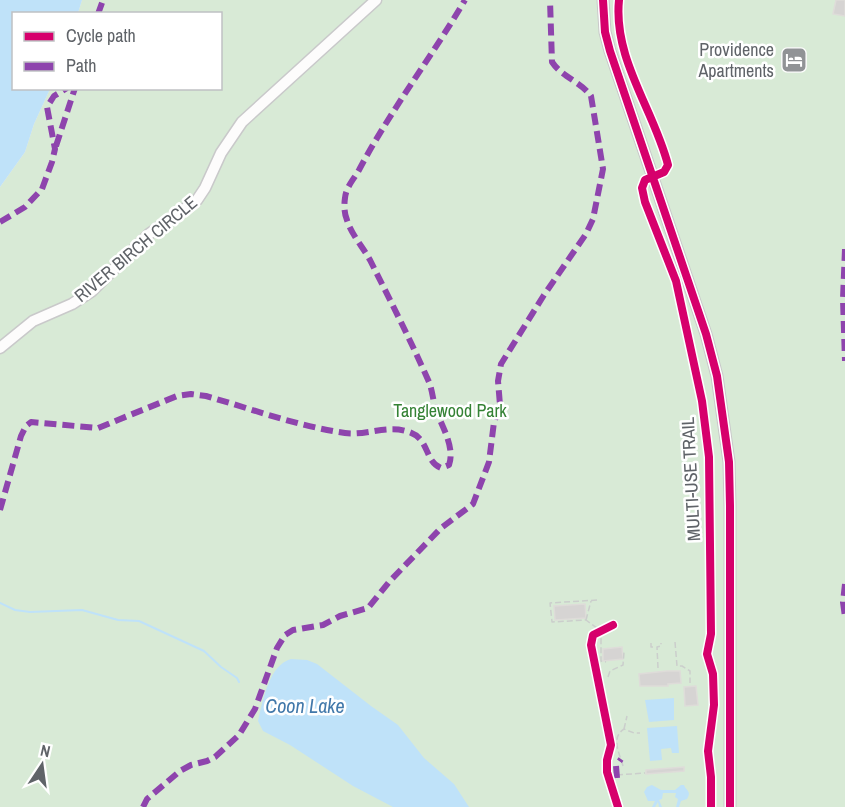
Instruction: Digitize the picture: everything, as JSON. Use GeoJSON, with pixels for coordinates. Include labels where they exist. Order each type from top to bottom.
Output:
{"type":"FeatureCollection","features":[{"type":"Feature","properties":{"kind":"street","name":"RIVER BIRCH CIRCLE"},"geometry":{"type":"LineString","coordinates":[[0,348],[33,321],[72,304],[92,291],[149,234],[198,200],[221,153],[242,122],[376,0]]}},
{"type":"Feature","properties":{"kind":"street"},"geometry":{"type":"LineString","coordinates":[[603,0],[605,32],[610,51],[706,334],[721,396],[729,462],[730,506],[730,807]]}},
{"type":"Feature","properties":{"kind":"path"},"geometry":{"type":"LineString","coordinates":[[586,620],[592,600]]}},
{"type":"Feature","properties":{"kind":"path"},"geometry":{"type":"LineString","coordinates":[[597,600],[550,603],[552,622],[586,620],[604,629]]}},
{"type":"Feature","properties":{"kind":"path"},"geometry":{"type":"LineString","coordinates":[[591,639],[593,635],[604,629]]}},
{"type":"Feature","properties":{"kind":"path"},"geometry":{"type":"LineString","coordinates":[[604,629],[601,661],[606,662]]}},
{"type":"Feature","properties":{"kind":"path"},"geometry":{"type":"LineString","coordinates":[[675,642],[677,666],[690,671],[690,683]]}},
{"type":"Feature","properties":{"kind":"path"},"geometry":{"type":"LineString","coordinates":[[651,643],[651,647],[657,647],[662,646],[661,643]]}},
{"type":"Feature","properties":{"kind":"path"},"geometry":{"type":"LineString","coordinates":[[657,647],[658,668]]}},
{"type":"Feature","properties":{"kind":"path"},"geometry":{"type":"LineString","coordinates":[[592,651],[596,668]]}},
{"type":"Feature","properties":{"kind":"path"},"geometry":{"type":"LineString","coordinates":[[608,677],[610,670],[623,665],[624,651]]}},
{"type":"Feature","properties":{"kind":"path"},"geometry":{"type":"LineString","coordinates":[[623,766],[618,753],[617,739],[619,733],[624,729],[627,716]]}},
{"type":"Feature","properties":{"kind":"path"},"geometry":{"type":"LineString","coordinates":[[624,729],[640,733]]}},
{"type":"Feature","properties":{"kind":"path"},"geometry":{"type":"LineString","coordinates":[[609,736],[610,749]]}},
{"type":"Feature","properties":{"kind":"path"},"geometry":{"type":"LineString","coordinates":[[616,776],[645,773]]}},
{"type":"Feature","properties":{"kind":"green space","name":"Tanglewood Park"},"geometry":{"type":"Polygon","coordinates":[[[82,0],[845,0],[845,807],[0,807],[0,187],[25,152],[34,124],[50,90],[222,90],[222,12],[78,12],[82,0]]]}},
{"type":"Feature","properties":{"kind":"water"},"geometry":{"type":"Polygon","coordinates":[[[0,0],[82,0],[78,12],[12,12],[12,90],[50,90],[34,124],[25,152],[0,187],[0,0]]]}},
{"type":"Feature","properties":{"kind":"water","name":"Coon Lake"},"geometry":{"type":"Polygon","coordinates":[[[291,659],[307,660],[317,664],[398,725],[424,758],[454,784],[469,807],[393,807],[353,786],[290,745],[263,731],[258,721],[268,684],[277,668],[291,659]]]}},
{"type":"Feature","properties":{"kind":"water"},"geometry":{"type":"Polygon","coordinates":[[[674,698],[674,720],[649,722],[645,700],[674,698]]]}},
{"type":"Feature","properties":{"kind":"water"},"geometry":{"type":"Polygon","coordinates":[[[677,726],[679,753],[672,753],[671,748],[661,749],[662,760],[650,761],[647,728],[677,726]]]}},
{"type":"Feature","properties":{"kind":"water"},"geometry":{"type":"Polygon","coordinates":[[[652,785],[661,790],[675,790],[684,785],[689,793],[687,799],[681,801],[679,807],[676,807],[678,799],[675,797],[676,793],[663,793],[662,799],[659,800],[662,807],[659,807],[658,802],[655,807],[652,807],[655,801],[648,801],[644,792],[652,785]]]}},
{"type":"Feature","properties":{"kind":"building"},"geometry":{"type":"Polygon","coordinates":[[[836,0],[845,0],[845,16],[833,14],[836,0]]]}},
{"type":"Feature","properties":{"kind":"building","name":"Providence Apartments"},"geometry":{"type":"Polygon","coordinates":[[[795,50],[804,58],[793,69],[784,61],[795,50]]]}},
{"type":"Feature","properties":{"kind":"building"},"geometry":{"type":"Polygon","coordinates":[[[585,604],[586,618],[555,620],[554,606],[585,604]]]}},
{"type":"Feature","properties":{"kind":"building"},"geometry":{"type":"Polygon","coordinates":[[[622,647],[623,659],[603,661],[603,649],[622,647]]]}},
{"type":"Feature","properties":{"kind":"building"},"geometry":{"type":"Polygon","coordinates":[[[680,671],[681,683],[668,684],[668,686],[640,686],[639,674],[680,671]]]}},
{"type":"Feature","properties":{"kind":"building"},"geometry":{"type":"Polygon","coordinates":[[[696,686],[698,705],[685,706],[684,687],[696,686]]]}},
{"type":"Feature","properties":{"kind":"building"},"geometry":{"type":"Polygon","coordinates":[[[684,767],[684,771],[646,774],[646,770],[684,767]]]}},
{"type":"Feature","properties":{"kind":"waterway"},"geometry":{"type":"LineString","coordinates":[[0,603],[15,610],[30,612],[82,610],[118,620],[139,621],[204,651],[239,682]]}},
{"type":"Feature","properties":{"kind":"marked path"},"geometry":{"type":"LineString","coordinates":[[99,12],[103,0]]}},
{"type":"Feature","properties":{"kind":"marked path"},"geometry":{"type":"LineString","coordinates":[[0,510],[21,436],[31,422],[98,428],[177,396],[191,394],[206,396],[327,430],[361,433],[393,429],[409,432],[416,435],[436,465],[441,468],[449,465],[449,445],[429,382],[370,260],[349,225],[344,203],[349,187],[371,148],[465,0]]}},
{"type":"Feature","properties":{"kind":"marked path"},"geometry":{"type":"LineString","coordinates":[[143,807],[147,799],[180,771],[215,757],[239,735],[255,709],[277,648],[285,635],[293,630],[323,625],[340,616],[368,608],[389,582],[441,528],[473,504],[489,462],[494,422],[500,405],[498,381],[501,364],[586,234],[593,219],[603,169],[591,96],[552,62],[550,0]]}},
{"type":"Feature","properties":{"kind":"marked path"},"geometry":{"type":"LineString","coordinates":[[0,222],[25,207],[42,189],[55,149],[47,107],[54,96],[64,90]]}},
{"type":"Feature","properties":{"kind":"marked path"},"geometry":{"type":"LineString","coordinates":[[56,146],[74,90]]}},
{"type":"Feature","properties":{"kind":"marked path"},"geometry":{"type":"LineString","coordinates":[[845,249],[843,299],[845,361]]}},
{"type":"Feature","properties":{"kind":"marked path"},"geometry":{"type":"LineString","coordinates":[[845,584],[843,602],[845,617]]}},
{"type":"Feature","properties":{"kind":"marked path"},"geometry":{"type":"LineString","coordinates":[[617,778],[616,766],[621,759]]}},
{"type":"Feature","properties":{"kind":"cycle path"},"geometry":{"type":"LineString","coordinates":[[603,0],[605,32],[610,51],[706,334],[717,376],[729,462],[730,807]]}},
{"type":"Feature","properties":{"kind":"cycle path","name":"MULTI-USE TRAIL"},"geometry":{"type":"LineString","coordinates":[[619,0],[619,22],[628,64],[654,124],[668,165],[664,172],[645,180],[642,188],[645,202],[676,281],[702,401],[709,457],[711,634],[707,654],[713,674],[714,705],[708,751],[711,807]]}},
{"type":"Feature","properties":{"kind":"cycle path"},"geometry":{"type":"LineString","coordinates":[[613,625],[593,635],[591,645],[611,745],[607,772],[618,807]]}},
{"type":"Feature","properties":{"kind":"place","name":"Providence Apartments"},"geometry":{"type":"Point","coordinates":[794,60]}}]}
